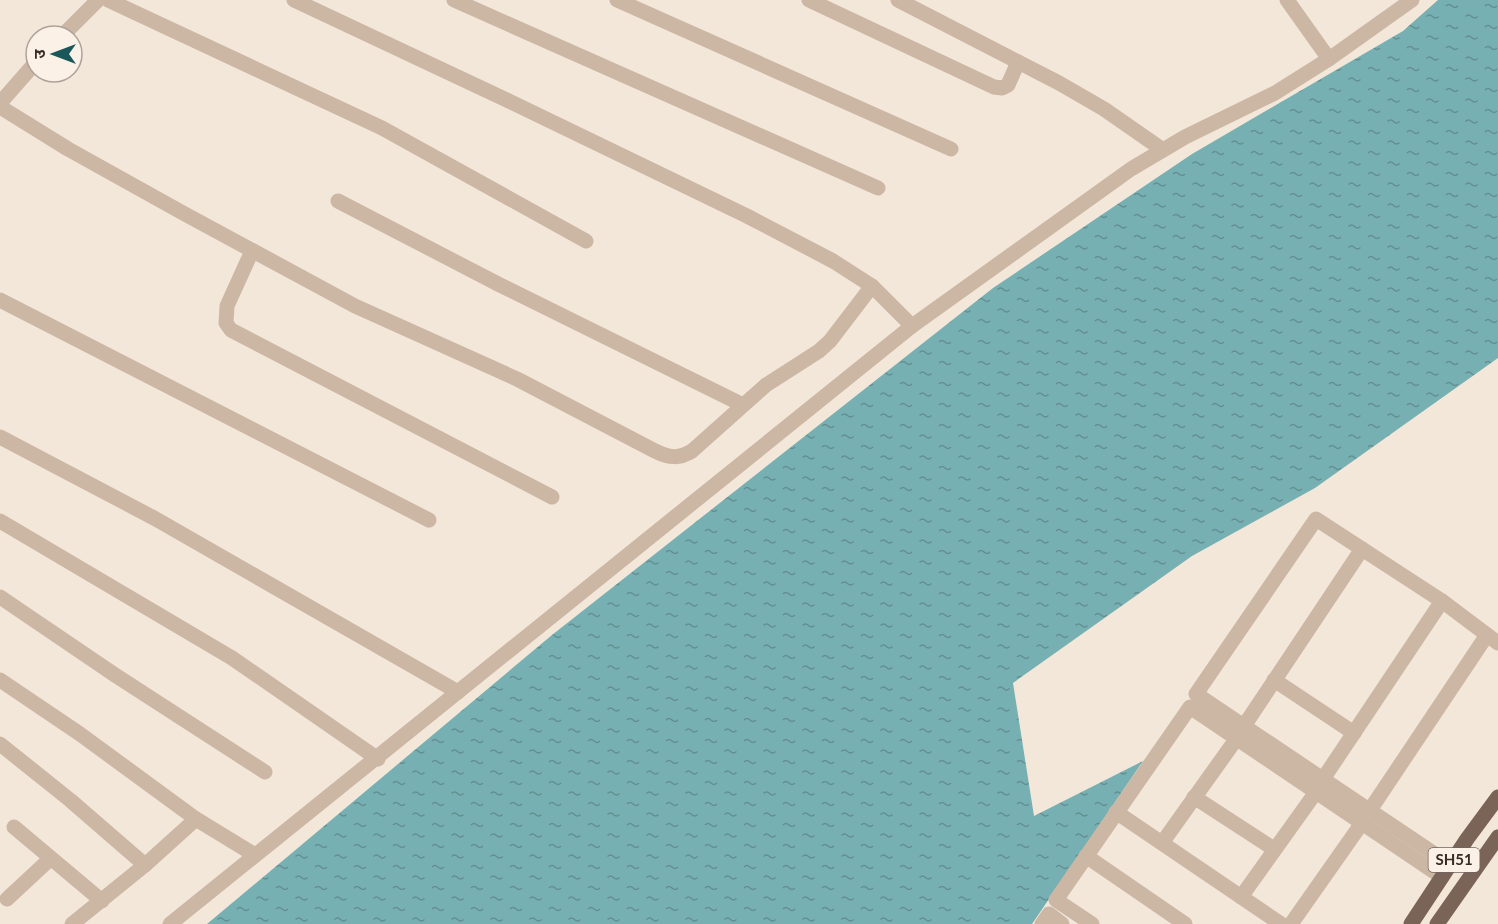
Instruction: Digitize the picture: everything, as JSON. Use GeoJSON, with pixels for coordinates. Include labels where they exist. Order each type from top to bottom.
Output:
{"type":"FeatureCollection","features":[{"type":"Feature","properties":{"kind":"main road","name":"SH51"},"geometry":{"type":"LineString","coordinates":[[1412,924],[1498,797]]}},
{"type":"Feature","properties":{"kind":"main road","name":"SH51"},"geometry":{"type":"LineString","coordinates":[[1437,924],[1498,837]]}},
{"type":"Feature","properties":{"kind":"street"},"geometry":{"type":"LineString","coordinates":[[74,24],[98,0]]}},
{"type":"Feature","properties":{"kind":"street"},"geometry":{"type":"LineString","coordinates":[[108,0],[382,128],[586,241]]}},
{"type":"Feature","properties":{"kind":"street"},"geometry":{"type":"LineString","coordinates":[[294,0],[747,216],[833,261],[872,286],[912,326]]}},
{"type":"Feature","properties":{"kind":"street"},"geometry":{"type":"LineString","coordinates":[[454,0],[878,189]]}},
{"type":"Feature","properties":{"kind":"street"},"geometry":{"type":"LineString","coordinates":[[616,0],[951,149]]}},
{"type":"Feature","properties":{"kind":"street"},"geometry":{"type":"LineString","coordinates":[[809,0],[994,87],[1002,88],[1008,85],[1018,62]]}},
{"type":"Feature","properties":{"kind":"street"},"geometry":{"type":"LineString","coordinates":[[898,0],[1104,109],[1163,150]]}},
{"type":"Feature","properties":{"kind":"street"},"geometry":{"type":"LineString","coordinates":[[1287,0],[1329,59]]}},
{"type":"Feature","properties":{"kind":"street"},"geometry":{"type":"LineString","coordinates":[[170,924],[378,759],[912,326],[1131,169],[1185,137],[1275,93],[1329,59],[1412,0]]}},
{"type":"Feature","properties":{"kind":"street"},"geometry":{"type":"LineString","coordinates":[[24,76],[0,105],[68,149],[356,306],[517,379],[664,455],[678,457],[692,452],[766,385],[819,351],[830,341],[872,286]]}},
{"type":"Feature","properties":{"kind":"street"},"geometry":{"type":"LineString","coordinates":[[338,201],[500,285],[743,405]]}},
{"type":"Feature","properties":{"kind":"street"},"geometry":{"type":"LineString","coordinates":[[252,250],[227,306],[226,323],[231,330],[552,497]]}},
{"type":"Feature","properties":{"kind":"street"},"geometry":{"type":"LineString","coordinates":[[0,300],[429,520]]}},
{"type":"Feature","properties":{"kind":"street"},"geometry":{"type":"LineString","coordinates":[[0,437],[154,518],[458,692]]}},
{"type":"Feature","properties":{"kind":"street"},"geometry":{"type":"LineString","coordinates":[[1291,924],[1366,816],[1493,639],[1442,601],[1316,519],[1196,694],[1240,732],[1366,816],[1446,871]]}},
{"type":"Feature","properties":{"kind":"street"},"geometry":{"type":"LineString","coordinates":[[0,521],[232,658],[378,759]]}},
{"type":"Feature","properties":{"kind":"street"},"geometry":{"type":"LineString","coordinates":[[1162,843],[1240,732],[1362,549]]}},
{"type":"Feature","properties":{"kind":"street"},"geometry":{"type":"LineString","coordinates":[[0,597],[265,772]]}},
{"type":"Feature","properties":{"kind":"street"},"geometry":{"type":"LineString","coordinates":[[1241,897],[1442,601]]}},
{"type":"Feature","properties":{"kind":"street"},"geometry":{"type":"LineString","coordinates":[[0,680],[80,734],[196,819],[255,855]]}},
{"type":"Feature","properties":{"kind":"street"},"geometry":{"type":"LineString","coordinates":[[1274,680],[1354,733]]}},
{"type":"Feature","properties":{"kind":"street"},"geometry":{"type":"LineString","coordinates":[[1092,924],[1056,900],[1190,707],[1240,732]]}},
{"type":"Feature","properties":{"kind":"street"},"geometry":{"type":"LineString","coordinates":[[0,744],[70,800],[145,865]]}},
{"type":"Feature","properties":{"kind":"street"},"geometry":{"type":"LineString","coordinates":[[1194,797],[1274,849]]}},
{"type":"Feature","properties":{"kind":"street"},"geometry":{"type":"LineString","coordinates":[[1116,812],[1281,924]]}},
{"type":"Feature","properties":{"kind":"street"},"geometry":{"type":"LineString","coordinates":[[72,924],[145,865],[196,819]]}},
{"type":"Feature","properties":{"kind":"street"},"geometry":{"type":"LineString","coordinates":[[14,827],[102,901]]}},
{"type":"Feature","properties":{"kind":"street"},"geometry":{"type":"LineString","coordinates":[[1086,856],[1185,924]]}},
{"type":"Feature","properties":{"kind":"street"},"geometry":{"type":"LineString","coordinates":[[7,899],[50,859]]}},
{"type":"Feature","properties":{"kind":"street"},"geometry":{"type":"LineString","coordinates":[[1042,924],[1048,914],[1062,924]]}},
{"type":"Feature","properties":{"kind":"water"},"geometry":{"type":"Polygon","coordinates":[[[1438,0],[1498,0],[1498,358],[1315,488],[1192,556],[1013,683],[1034,816],[1143,761],[1032,924],[207,924],[552,635],[993,288],[1192,154],[1403,31],[1438,0]]]}}]}
